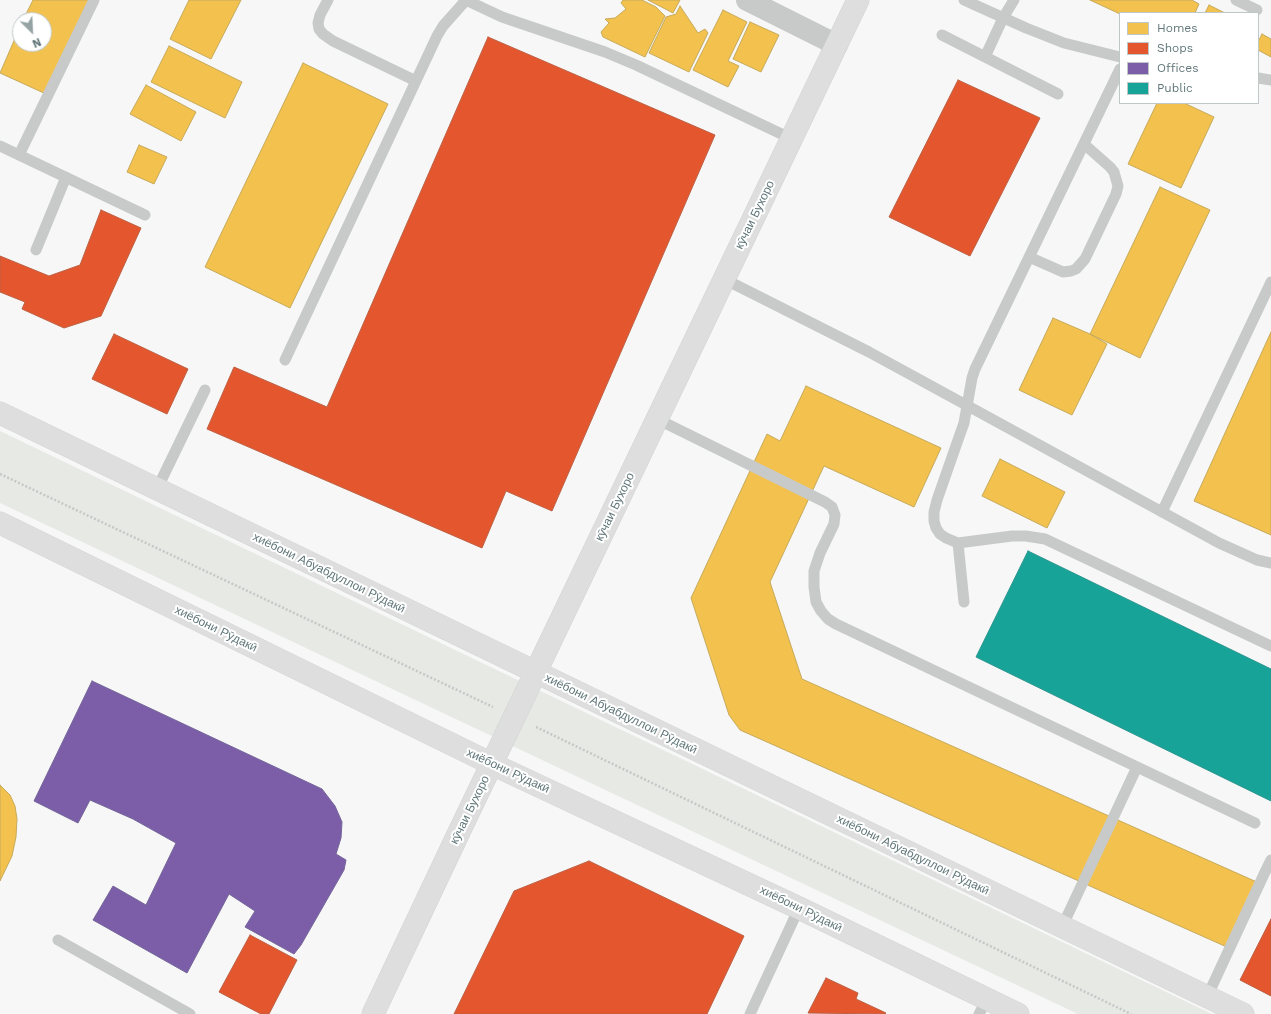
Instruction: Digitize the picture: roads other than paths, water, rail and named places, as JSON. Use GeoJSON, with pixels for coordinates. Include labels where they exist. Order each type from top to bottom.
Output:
{"type":"FeatureCollection","features":[{"type":"Feature","properties":{"kind":"main road","name":"кӯчаи Бухоро"},"geometry":{"type":"LineString","coordinates":[[373,1014],[858,0]]}},
{"type":"Feature","properties":{"kind":"main road","name":"хиёбони Абуабдуллои Рӯдакӣ"},"geometry":{"type":"LineString","coordinates":[[0,412],[536,673],[1243,1014]]}},
{"type":"Feature","properties":{"kind":"main road","name":"хиёбони Рӯдакӣ"},"geometry":{"type":"LineString","coordinates":[[0,523],[492,764],[799,908],[983,1007],[1018,1014]]}},
{"type":"Feature","properties":{"kind":"street"},"geometry":{"type":"LineString","coordinates":[[747,0],[837,45]]}},
{"type":"Feature","properties":{"kind":"lane"},"geometry":{"type":"LineString","coordinates":[[19,155],[94,0]]}},
{"type":"Feature","properties":{"kind":"lane"},"geometry":{"type":"LineString","coordinates":[[328,0],[320,15],[318,23],[319,29],[323,34],[333,41],[416,81]]}},
{"type":"Feature","properties":{"kind":"lane"},"geometry":{"type":"LineString","coordinates":[[285,360],[437,36],[443,26],[466,0],[502,17],[604,52],[636,65],[792,139]]}},
{"type":"Feature","properties":{"kind":"lane"},"geometry":{"type":"LineString","coordinates":[[964,0],[1064,43],[1119,57]]}},
{"type":"Feature","properties":{"kind":"lane"},"geometry":{"type":"LineString","coordinates":[[985,57],[1003,18],[1014,0]]}},
{"type":"Feature","properties":{"kind":"lane"},"geometry":{"type":"LineString","coordinates":[[1236,0],[1257,10]]}},
{"type":"Feature","properties":{"kind":"lane"},"geometry":{"type":"LineString","coordinates":[[942,35],[1058,94]]}},
{"type":"Feature","properties":{"kind":"lane"},"geometry":{"type":"LineString","coordinates":[[1119,72],[975,369],[960,437],[938,494],[934,512],[936,528],[940,534],[958,543],[1012,536],[1026,536],[1045,539],[1271,646]]}},
{"type":"Feature","properties":{"kind":"lane"},"geometry":{"type":"LineString","coordinates":[[1259,78],[1271,80]]}},
{"type":"Feature","properties":{"kind":"lane"},"geometry":{"type":"LineString","coordinates":[[1029,257],[1063,272],[1076,269],[1085,259],[1116,194],[1118,186],[1114,172],[1084,144]]}},
{"type":"Feature","properties":{"kind":"lane"},"geometry":{"type":"LineString","coordinates":[[0,146],[145,215]]}},
{"type":"Feature","properties":{"kind":"lane"},"geometry":{"type":"LineString","coordinates":[[36,250],[66,178]]}},
{"type":"Feature","properties":{"kind":"lane"},"geometry":{"type":"LineString","coordinates":[[724,279],[826,329],[1219,543],[1257,560],[1271,563]]}},
{"type":"Feature","properties":{"kind":"lane"},"geometry":{"type":"LineString","coordinates":[[1162,512],[1271,282]]}},
{"type":"Feature","properties":{"kind":"lane"},"geometry":{"type":"LineString","coordinates":[[158,489],[205,390]]}},
{"type":"Feature","properties":{"kind":"lane"},"geometry":{"type":"LineString","coordinates":[[657,419],[825,502],[832,507],[835,515],[834,524],[820,553],[814,570],[816,602],[828,619],[1255,823]]}},
{"type":"Feature","properties":{"kind":"lane"},"geometry":{"type":"LineString","coordinates":[[958,543],[964,602]]}},
{"type":"Feature","properties":{"kind":"lane"},"geometry":{"type":"LineString","coordinates":[[1062,926],[1137,767]]}},
{"type":"Feature","properties":{"kind":"lane"},"geometry":{"type":"LineString","coordinates":[[1207,996],[1264,872],[1271,860]]}},
{"type":"Feature","properties":{"kind":"lane"},"geometry":{"type":"LineString","coordinates":[[750,1014],[799,908]]}},
{"type":"Feature","properties":{"kind":"lane"},"geometry":{"type":"LineString","coordinates":[[58,940],[190,1014]]}}]}
